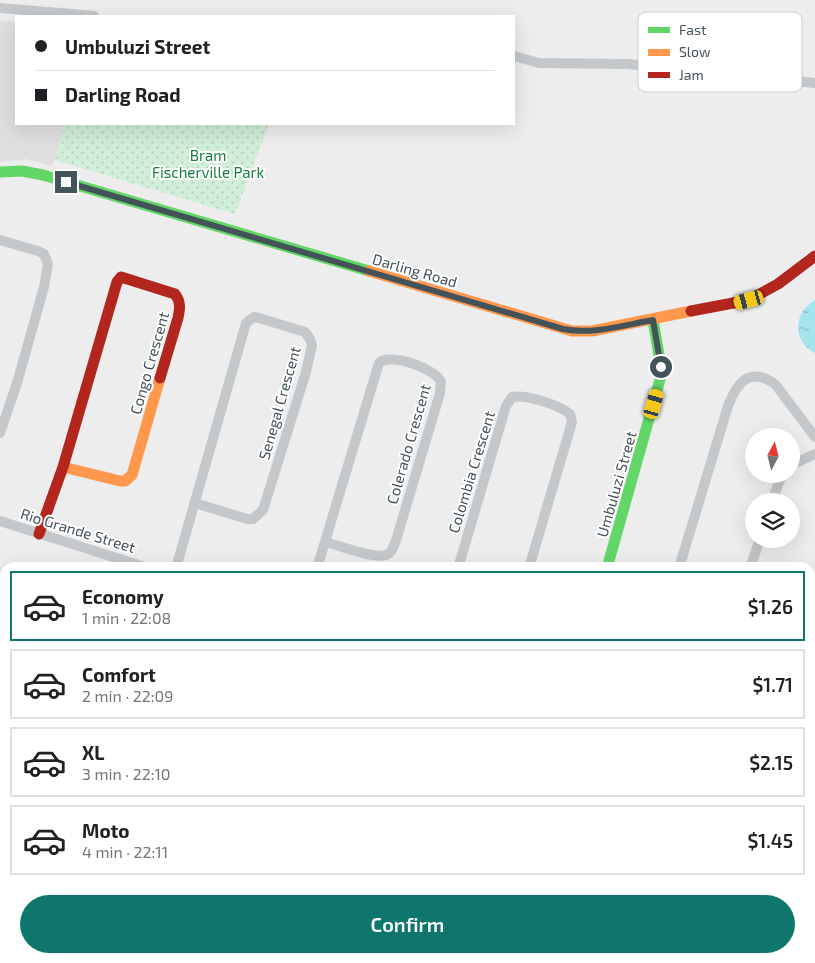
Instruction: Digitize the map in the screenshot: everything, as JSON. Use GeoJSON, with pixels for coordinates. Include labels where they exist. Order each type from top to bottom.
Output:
{"type":"FeatureCollection","features":[{"type":"Feature","properties":{"kind":"street"},"geometry":{"type":"LineString","coordinates":[[0,8],[82,15]]}},
{"type":"Feature","properties":{"kind":"street"},"geometry":{"type":"LineString","coordinates":[[515,56],[539,63],[638,65]]}},
{"type":"Feature","properties":{"kind":"street"},"geometry":{"type":"LineString","coordinates":[[802,82],[815,83]]}},
{"type":"Feature","properties":{"kind":"street","name":"Darling Road"},"geometry":{"type":"LineString","coordinates":[[0,172],[22,171],[43,175],[563,329],[580,332],[738,303],[758,296],[778,284],[815,256]]}},
{"type":"Feature","properties":{"kind":"street"},"geometry":{"type":"LineString","coordinates":[[0,240],[44,254],[48,264],[44,287],[17,383],[0,433]]}},
{"type":"Feature","properties":{"kind":"street","name":"Congo Crescent"},"geometry":{"type":"LineString","coordinates":[[39,534],[63,467],[116,282],[121,277],[125,277],[175,294],[181,307],[129,478],[120,481],[63,467]]}},
{"type":"Feature","properties":{"kind":"street","name":"Senegal Crescent"},"geometry":{"type":"LineString","coordinates":[[178,562],[246,323],[254,317],[306,332],[312,345],[308,365],[263,510],[253,519],[247,519],[195,503]]}},
{"type":"Feature","properties":{"kind":"street","name":"Umbuluzi Street"},"geometry":{"type":"LineString","coordinates":[[609,562],[661,376],[653,320]]}},
{"type":"Feature","properties":{"kind":"street","name":"Colerado Crescent"},"geometry":{"type":"LineString","coordinates":[[319,562],[379,363],[386,359],[400,360],[436,374],[441,382],[440,393],[398,537],[392,551],[386,556],[377,556],[326,542]]}},
{"type":"Feature","properties":{"kind":"street"},"geometry":{"type":"LineString","coordinates":[[681,562],[728,406],[735,389],[742,381],[750,377],[758,377],[767,378],[775,384],[815,437]]}},
{"type":"Feature","properties":{"kind":"street","name":"Colombia Crescent"},"geometry":{"type":"LineString","coordinates":[[460,562],[506,406],[512,398],[518,396],[528,397],[564,410],[570,414],[572,422],[531,562]]}},
{"type":"Feature","properties":{"kind":"street"},"geometry":{"type":"LineString","coordinates":[[800,461],[815,454]]}},
{"type":"Feature","properties":{"kind":"street","name":"Rio Grande Street"},"geometry":{"type":"LineString","coordinates":[[0,521],[129,562]]}},
{"type":"Feature","properties":{"kind":"street"},"geometry":{"type":"LineString","coordinates":[[752,562],[757,548]]}},
{"type":"Feature","properties":{"kind":"shaded area"},"geometry":{"type":"Polygon","coordinates":[[[0,21],[15,22],[15,125],[65,125],[55,160],[51,166],[26,159],[0,162],[0,21]]]}},
{"type":"Feature","properties":{"kind":"green space","name":"Bram Fischerville Park"},"geometry":{"type":"Polygon","coordinates":[[[65,125],[269,125],[235,214],[55,160],[65,125]]]}},
{"type":"Feature","properties":{"kind":"water"},"geometry":{"type":"Polygon","coordinates":[[[815,300],[815,353],[802,342],[798,327],[802,312],[815,300]]]}},
{"type":"Feature","properties":{"kind":"traffic: fast"},"geometry":{"type":"LineString","coordinates":[[0,172],[22,171],[43,175],[369,271]]}},
{"type":"Feature","properties":{"kind":"traffic: fast"},"geometry":{"type":"LineString","coordinates":[[609,562],[661,376],[653,320]]}},
{"type":"Feature","properties":{"kind":"traffic: slow"},"geometry":{"type":"LineString","coordinates":[[369,271],[572,331],[592,331],[691,311]]}},
{"type":"Feature","properties":{"kind":"traffic: slow"},"geometry":{"type":"LineString","coordinates":[[63,467],[120,481],[125,481],[132,475],[160,378]]}},
{"type":"Feature","properties":{"kind":"traffic: jam"},"geometry":{"type":"LineString","coordinates":[[691,311],[749,300],[778,284],[815,256]]}},
{"type":"Feature","properties":{"kind":"traffic: jam"},"geometry":{"type":"LineString","coordinates":[[39,534],[63,467],[117,282],[121,277],[175,294],[178,300],[180,309],[178,318],[160,378]]}},
{"type":"Feature","properties":{"kind":"route"},"geometry":{"type":"LineString","coordinates":[[66,182],[563,329],[580,332],[592,331],[653,320],[661,367]]}}]}
